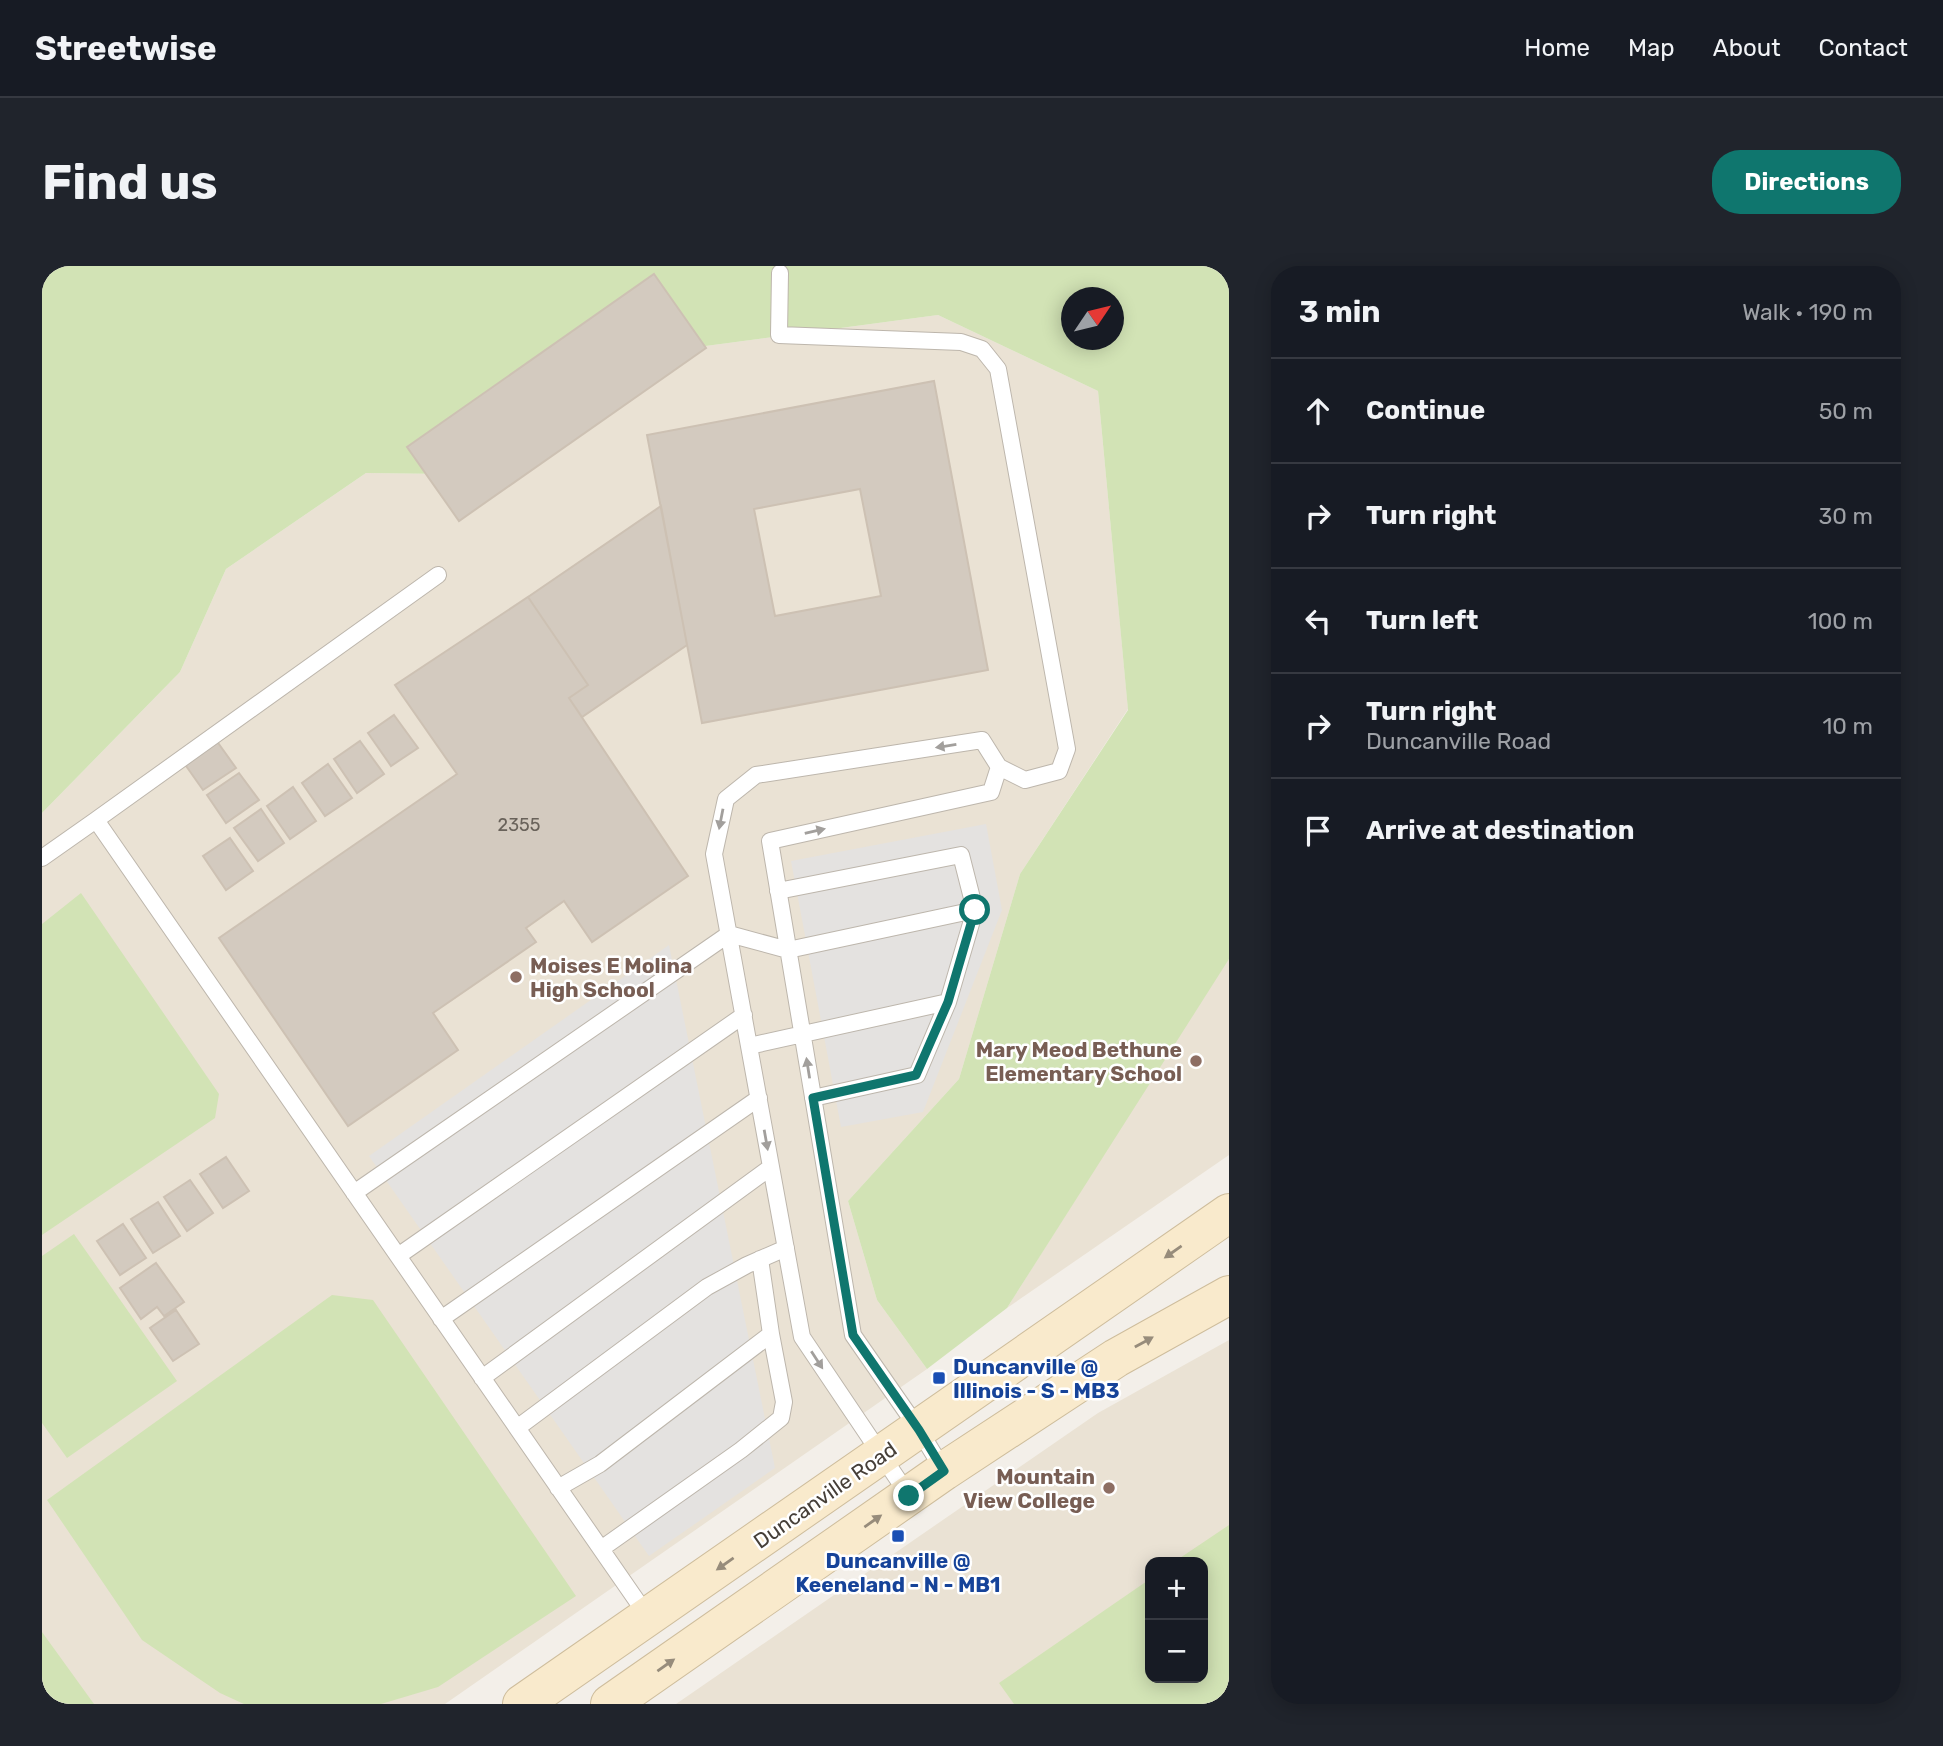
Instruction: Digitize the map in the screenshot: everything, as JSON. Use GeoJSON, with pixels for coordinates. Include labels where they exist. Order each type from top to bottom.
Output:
{"type":"FeatureCollection","features":[{"type":"Feature","properties":{"kind":"main road","name":"Duncanville Road"},"geometry":{"type":"LineString","coordinates":[[522,1704],[1229,1213]]}},
{"type":"Feature","properties":{"kind":"main road"},"geometry":{"type":"LineString","coordinates":[[610,1704],[944,1471],[1116,1358],[1229,1295]]}},
{"type":"Feature","properties":{"kind":"lane"},"geometry":{"type":"LineString","coordinates":[[780,273],[779,335],[961,342],[982,349],[998,369],[1067,749],[1059,771],[1026,780],[999,767],[982,740],[756,775],[726,799],[714,854],[802,1337],[909,1496]]}},
{"type":"Feature","properties":{"kind":"lane"},"geometry":{"type":"LineString","coordinates":[[42,858],[438,575]]}},
{"type":"Feature","properties":{"kind":"lane"},"geometry":{"type":"LineString","coordinates":[[944,1471],[853,1335],[770,841],[991,792],[999,767]]}},
{"type":"Feature","properties":{"kind":"lane"},"geometry":{"type":"LineString","coordinates":[[96,820],[648,1617]]}},
{"type":"Feature","properties":{"kind":"lane"},"geometry":{"type":"LineString","coordinates":[[778,891],[961,855],[975,910],[948,1002],[916,1075],[813,1098]]}},
{"type":"Feature","properties":{"kind":"lane"},"geometry":{"type":"LineString","coordinates":[[354,1193],[729,934],[788,950],[975,910]]}},
{"type":"Feature","properties":{"kind":"lane"},"geometry":{"type":"LineString","coordinates":[[749,1046],[948,1002]]}},
{"type":"Feature","properties":{"kind":"lane"},"geometry":{"type":"LineString","coordinates":[[398,1256],[744,1015]]}},
{"type":"Feature","properties":{"kind":"lane"},"geometry":{"type":"LineString","coordinates":[[441,1319],[759,1098]]}},
{"type":"Feature","properties":{"kind":"lane"},"geometry":{"type":"LineString","coordinates":[[482,1378],[771,1167]]}},
{"type":"Feature","properties":{"kind":"lane"},"geometry":{"type":"LineString","coordinates":[[517,1428],[707,1287],[786,1248]]}},
{"type":"Feature","properties":{"kind":"lane"},"geometry":{"type":"LineString","coordinates":[[601,1549],[741,1450],[781,1418],[784,1402],[760,1259]]}},
{"type":"Feature","properties":{"kind":"lane"},"geometry":{"type":"LineString","coordinates":[[558,1488],[600,1464],[771,1334]]}},
{"type":"Feature","properties":{"kind":"shaded area","name":"Moises E Molina High School"},"geometry":{"type":"Polygon","coordinates":[[[938,315],[1098,391],[1128,709],[1020,874],[959,1079],[848,1201],[877,1300],[927,1369],[445,1704],[42,1704],[42,813],[180,672],[226,569],[366,473],[447,474],[570,364],[938,315]]]}},
{"type":"Feature","properties":{"kind":"shaded area"},"geometry":{"type":"Polygon","coordinates":[[[986,824],[1002,910],[923,1112],[841,1127],[791,861],[986,824]]]}},
{"type":"Feature","properties":{"kind":"shaded area"},"geometry":{"type":"Polygon","coordinates":[[[669,945],[775,1468],[649,1556],[369,1156],[669,945]]]}},
{"type":"Feature","properties":{"kind":"shaded area","name":"Mary Meod Bethune Elementary School"},"geometry":{"type":"Polygon","coordinates":[[[1229,959],[1229,1155],[1007,1308],[1222,967],[1229,959]]]}},
{"type":"Feature","properties":{"kind":"shaded area","name":"Mountain View College"},"geometry":{"type":"Polygon","coordinates":[[[1229,1340],[1229,1704],[676,1704],[1098,1413],[1229,1340]]]}},
{"type":"Feature","properties":{"kind":"green space"},"geometry":{"type":"Polygon","coordinates":[[[42,266],[1229,266],[1229,959],[1007,1308],[927,1369],[877,1300],[848,1201],[959,1079],[1020,874],[1128,710],[1098,391],[938,315],[570,364],[447,474],[366,473],[226,569],[180,672],[42,813],[42,266]]]}},
{"type":"Feature","properties":{"kind":"green space"},"geometry":{"type":"Polygon","coordinates":[[[81,893],[219,1094],[215,1118],[42,1235],[42,924],[81,893]]]}},
{"type":"Feature","properties":{"kind":"green space"},"geometry":{"type":"Polygon","coordinates":[[[74,1234],[177,1381],[67,1458],[42,1423],[42,1256],[74,1234]]]}},
{"type":"Feature","properties":{"kind":"green space"},"geometry":{"type":"Polygon","coordinates":[[[332,1295],[373,1300],[576,1596],[438,1687],[381,1704],[244,1704],[220,1693],[142,1640],[47,1500],[332,1295]]]}},
{"type":"Feature","properties":{"kind":"green space"},"geometry":{"type":"Polygon","coordinates":[[[1229,1525],[1229,1704],[1014,1704],[999,1683],[1145,1582],[1145,1683],[1208,1683],[1208,1557],[1181,1557],[1229,1525]]]}},
{"type":"Feature","properties":{"kind":"green space"},"geometry":{"type":"Polygon","coordinates":[[[42,1632],[94,1704],[42,1704],[42,1632]]]}},
{"type":"Feature","properties":{"kind":"building"},"geometry":{"type":"Polygon","coordinates":[[[654,274],[706,348],[459,521],[407,447],[654,274]]]}},
{"type":"Feature","properties":{"kind":"building"},"geometry":{"type":"Polygon","coordinates":[[[934,381],[988,670],[702,723],[647,435],[934,381]],[[860,489],[754,509],[775,616],[881,596],[860,489]]]}},
{"type":"Feature","properties":{"kind":"building"},"geometry":{"type":"Polygon","coordinates":[[[661,506],[687,645],[582,717],[569,698],[588,685],[528,597],[661,506]]]}},
{"type":"Feature","properties":{"kind":"building"},"geometry":{"type":"Polygon","coordinates":[[[528,597],[588,685],[569,698],[688,876],[592,942],[564,901],[526,928],[536,942],[433,1013],[458,1050],[348,1126],[219,938],[457,774],[395,685],[528,597]]]}},
{"type":"Feature","properties":{"kind":"building"},"geometry":{"type":"Polygon","coordinates":[[[394,715],[418,748],[391,766],[368,733],[394,715]]]}},
{"type":"Feature","properties":{"kind":"building"},"geometry":{"type":"Polygon","coordinates":[[[216,740],[236,768],[203,790],[184,763],[216,740]]]}},
{"type":"Feature","properties":{"kind":"building"},"geometry":{"type":"Polygon","coordinates":[[[360,741],[384,774],[357,793],[334,759],[360,741]]]}},
{"type":"Feature","properties":{"kind":"building"},"geometry":{"type":"Polygon","coordinates":[[[328,764],[352,798],[325,816],[302,783],[328,764]]]}},
{"type":"Feature","properties":{"kind":"building"},"geometry":{"type":"Polygon","coordinates":[[[239,773],[259,800],[226,823],[207,795],[239,773]]]}},
{"type":"Feature","properties":{"kind":"building"},"geometry":{"type":"Polygon","coordinates":[[[293,787],[316,821],[290,839],[267,806],[293,787]]]}},
{"type":"Feature","properties":{"kind":"building"},"geometry":{"type":"Polygon","coordinates":[[[261,809],[284,843],[258,861],[234,828],[261,809]]]}},
{"type":"Feature","properties":{"kind":"building"},"geometry":{"type":"Polygon","coordinates":[[[230,838],[253,871],[226,890],[203,856],[230,838]]]}},
{"type":"Feature","properties":{"kind":"building"},"geometry":{"type":"Polygon","coordinates":[[[226,1157],[249,1191],[223,1208],[200,1174],[226,1157]]]}},
{"type":"Feature","properties":{"kind":"building"},"geometry":{"type":"Polygon","coordinates":[[[190,1180],[213,1213],[187,1231],[164,1197],[190,1180]]]}},
{"type":"Feature","properties":{"kind":"building"},"geometry":{"type":"Polygon","coordinates":[[[158,1202],[180,1236],[153,1253],[131,1219],[158,1202]]]}},
{"type":"Feature","properties":{"kind":"building"},"geometry":{"type":"Polygon","coordinates":[[[123,1224],[146,1258],[120,1275],[97,1241],[123,1224]]]}},
{"type":"Feature","properties":{"kind":"building"},"geometry":{"type":"Polygon","coordinates":[[[156,1263],[184,1302],[164,1316],[157,1307],[141,1319],[120,1288],[156,1263]]]}},
{"type":"Feature","properties":{"kind":"building"},"geometry":{"type":"Polygon","coordinates":[[[176,1310],[199,1344],[173,1361],[150,1328],[176,1310]]]}},
{"type":"Feature","properties":{"kind":"place","name":"Moises E Molina High School"},"geometry":{"type":"Point","coordinates":[516,977]}},
{"type":"Feature","properties":{"kind":"place","name":"Mary Meod Bethune Elementary School"},"geometry":{"type":"Point","coordinates":[1196,1061]}},
{"type":"Feature","properties":{"kind":"place","name":"Duncanville @ Illinois - S - MB3"},"geometry":{"type":"Point","coordinates":[939,1378]}},
{"type":"Feature","properties":{"kind":"place","name":"Mountain View College"},"geometry":{"type":"Point","coordinates":[1109,1488]}},
{"type":"Feature","properties":{"kind":"place","name":"Duncanville @ Keeneland - N - MB1"},"geometry":{"type":"Point","coordinates":[898,1536]}},
{"type":"Feature","properties":{"kind":"route"},"geometry":{"type":"LineString","coordinates":[[909,1496],[944,1471],[853,1335],[813,1098],[916,1075],[948,1002],[975,910]]}}]}
